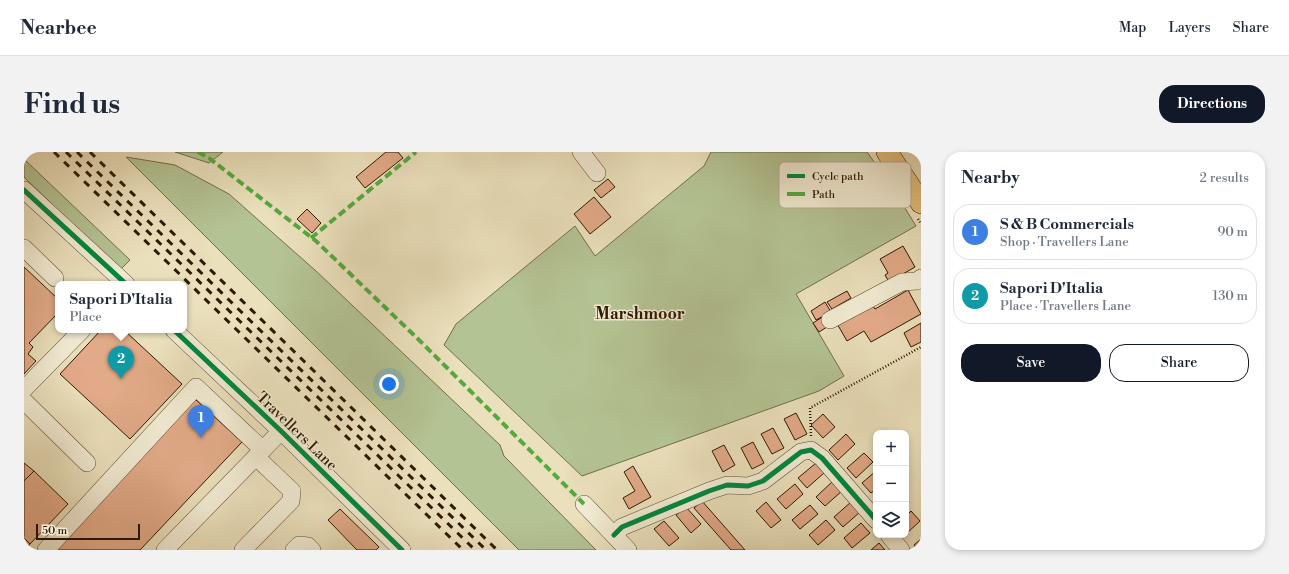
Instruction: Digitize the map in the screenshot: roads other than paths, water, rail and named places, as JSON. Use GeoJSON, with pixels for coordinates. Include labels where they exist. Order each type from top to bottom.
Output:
{"type":"FeatureCollection","features":[{"type":"Feature","properties":{"kind":"main road"},"geometry":{"type":"LineString","coordinates":[[887,152],[894,162]]}},
{"type":"Feature","properties":{"kind":"main road"},"geometry":{"type":"LineString","coordinates":[[911,188],[921,203]]}},
{"type":"Feature","properties":{"kind":"street"},"geometry":{"type":"LineString","coordinates":[[581,152],[597,173]]}},
{"type":"Feature","properties":{"kind":"street"},"geometry":{"type":"LineString","coordinates":[[24,190],[123,281]]}},
{"type":"Feature","properties":{"kind":"street"},"geometry":{"type":"LineString","coordinates":[[24,248],[55,278]]}},
{"type":"Feature","properties":{"kind":"street"},"geometry":{"type":"LineString","coordinates":[[830,320],[902,282],[917,281],[921,278]]}},
{"type":"Feature","properties":{"kind":"street"},"geometry":{"type":"LineString","coordinates":[[24,390],[79,333]]}},
{"type":"Feature","properties":{"kind":"street","name":"Travellers Lane"},"geometry":{"type":"LineString","coordinates":[[177,333],[280,431],[396,548]]}},
{"type":"Feature","properties":{"kind":"street"},"geometry":{"type":"LineString","coordinates":[[46,550],[196,387],[215,369]]}},
{"type":"Feature","properties":{"kind":"street"},"geometry":{"type":"LineString","coordinates":[[196,387],[292,491],[291,500],[243,550]]}},
{"type":"Feature","properties":{"kind":"street"},"geometry":{"type":"LineString","coordinates":[[24,401],[87,463]]}},
{"type":"Feature","properties":{"kind":"street"},"geometry":{"type":"LineString","coordinates":[[165,550],[280,431]]}},
{"type":"Feature","properties":{"kind":"street"},"geometry":{"type":"LineString","coordinates":[[614,534],[622,527],[709,491],[727,485],[748,486],[763,481],[801,452],[811,450],[822,458],[873,517]]}},
{"type":"Feature","properties":{"kind":"street"},"geometry":{"type":"LineString","coordinates":[[584,504],[628,550]]}},
{"type":"Feature","properties":{"kind":"street"},"geometry":{"type":"LineString","coordinates":[[891,538],[901,550]]}},
{"type":"Feature","properties":{"kind":"street"},"geometry":{"type":"LineString","coordinates":[[294,550],[299,545],[308,546],[312,550]]}},
{"type":"Feature","properties":{"kind":"railway"},"geometry":{"type":"LineString","coordinates":[[54,152],[187,281]]}},
{"type":"Feature","properties":{"kind":"railway"},"geometry":{"type":"LineString","coordinates":[[66,152],[475,550]]}},
{"type":"Feature","properties":{"kind":"railway"},"geometry":{"type":"LineString","coordinates":[[77,152],[486,550]]}},
{"type":"Feature","properties":{"kind":"railway"},"geometry":{"type":"LineString","coordinates":[[90,152],[497,550]]}},
{"type":"Feature","properties":{"kind":"railway"},"geometry":{"type":"LineString","coordinates":[[187,281],[463,550]]}},
{"type":"Feature","properties":{"kind":"place","name":"Sapori D'Italia"},"geometry":{"type":"Point","coordinates":[121,379]}},
{"type":"Feature","properties":{"kind":"place","name":"S & B Commercials"},"geometry":{"type":"Point","coordinates":[201,438]}},
{"type":"Feature","properties":{"kind":"district","name":"Marshmoor"},"geometry":{"type":"Point","coordinates":[640,313]}}]}
